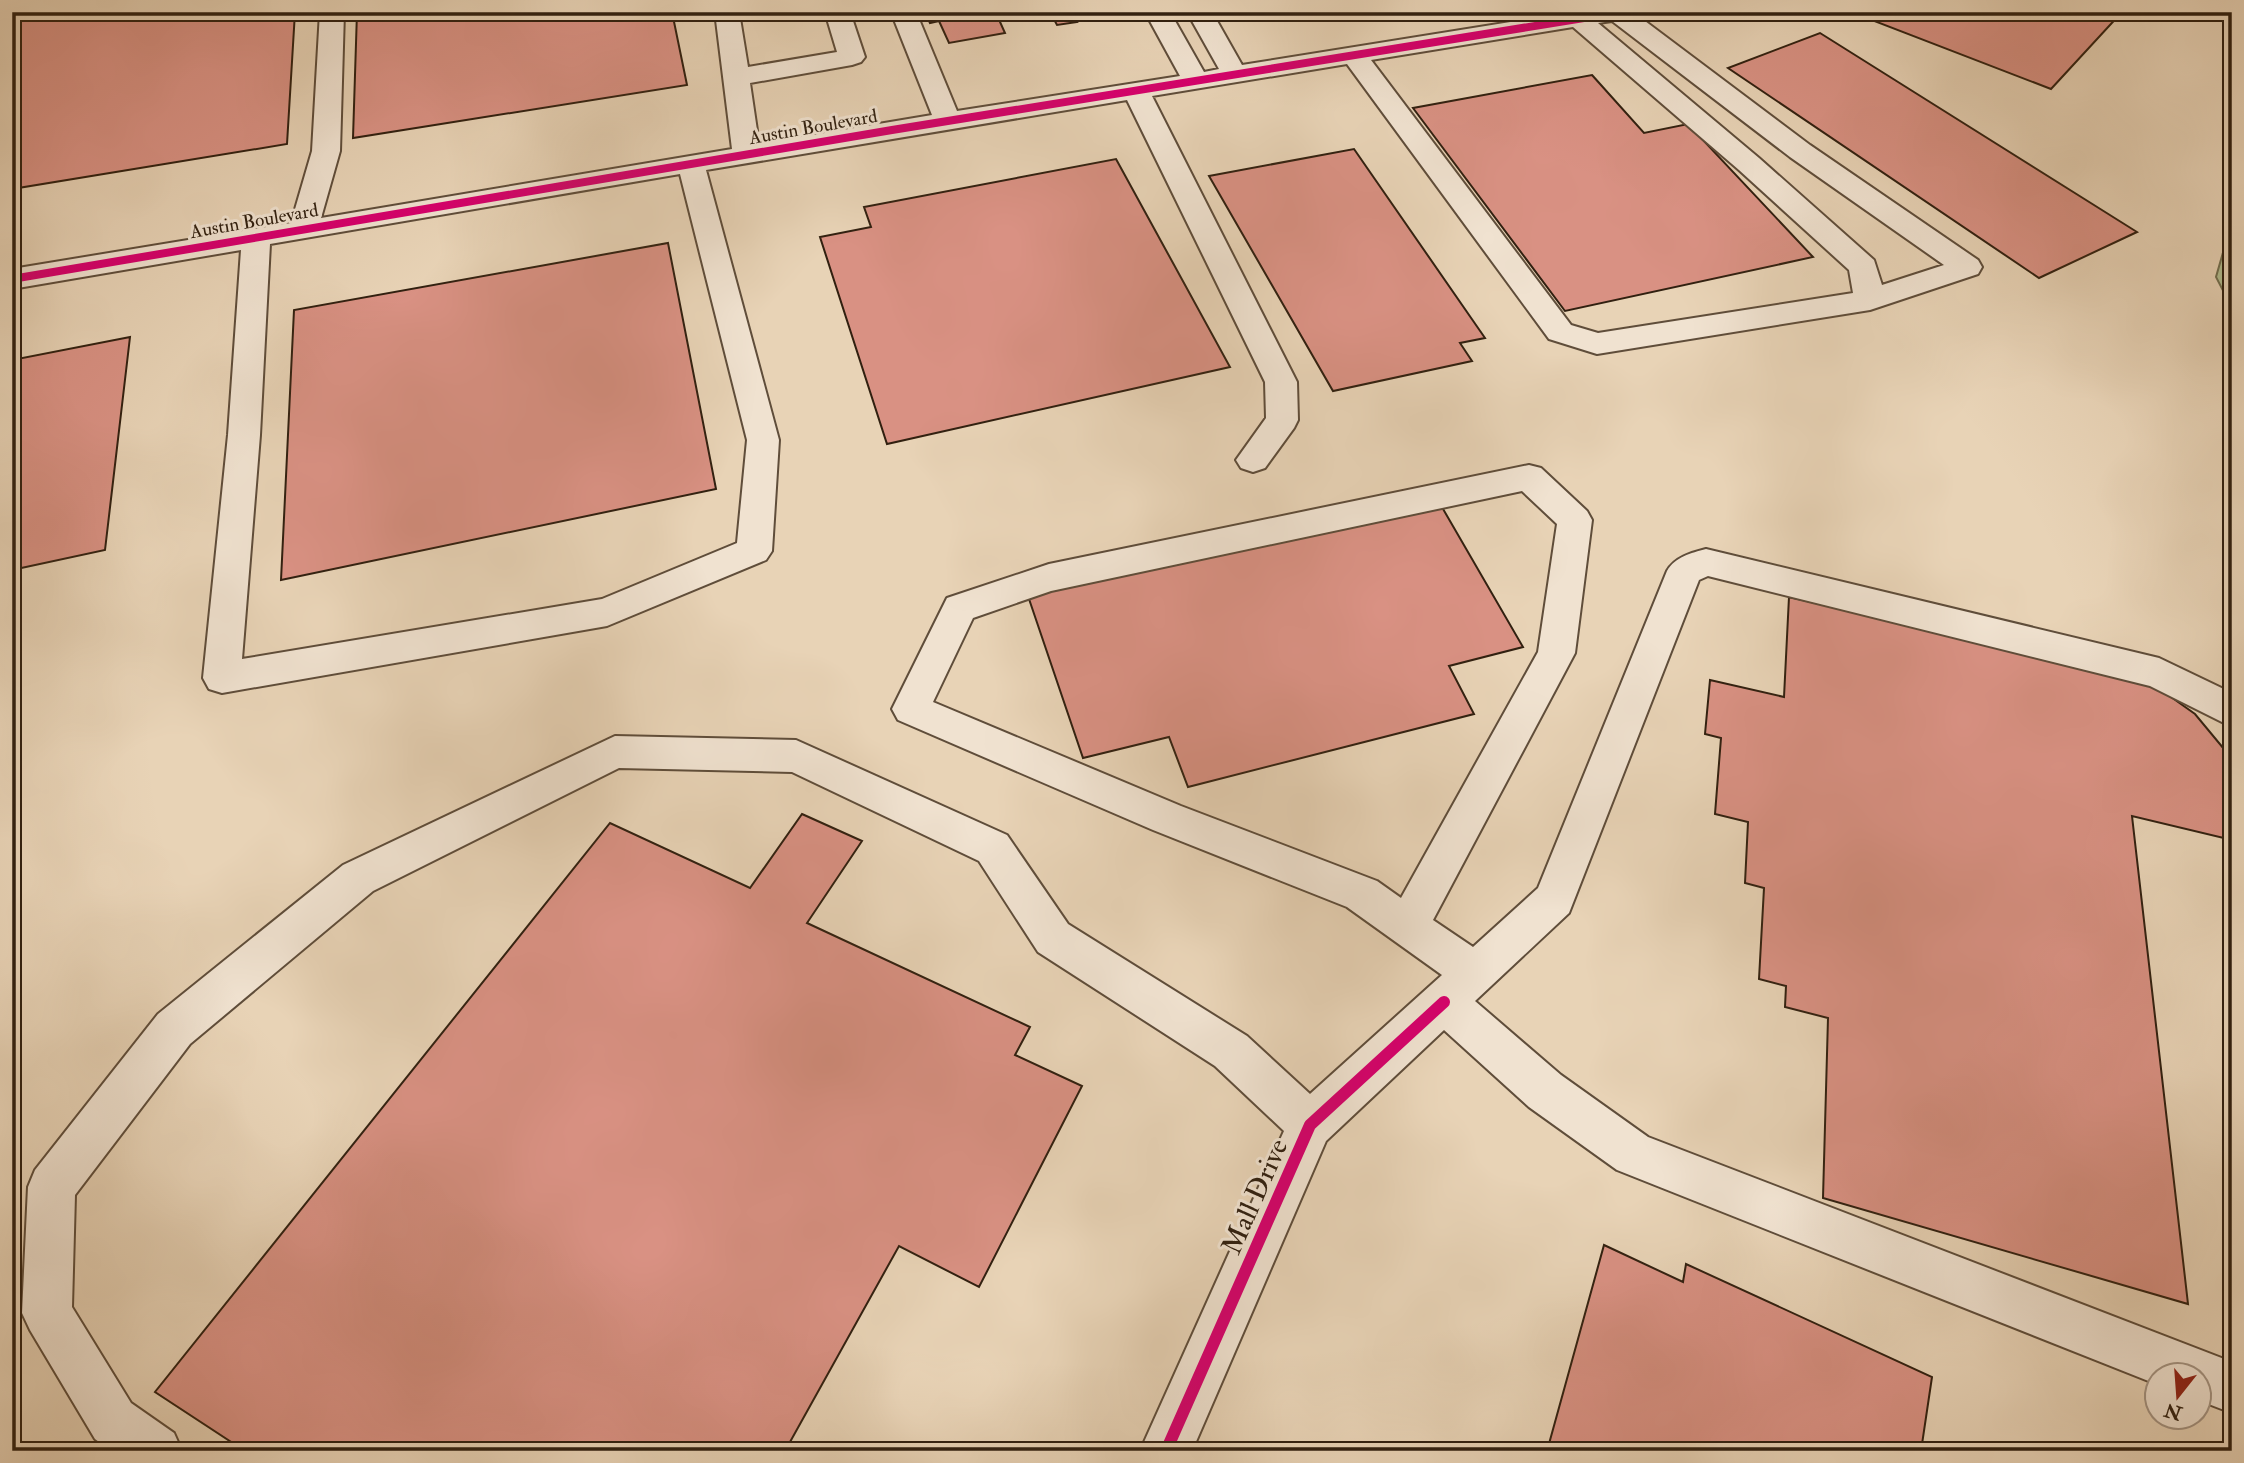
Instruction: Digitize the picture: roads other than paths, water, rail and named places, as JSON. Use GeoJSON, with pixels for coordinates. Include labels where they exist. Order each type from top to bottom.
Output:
{"type":"FeatureCollection","features":[{"type":"Feature","properties":{"kind":"street"},"geometry":{"type":"LineString","coordinates":[[303,229],[326,152],[332,12]]}},
{"type":"Feature","properties":{"kind":"street"},"geometry":{"type":"LineString","coordinates":[[727,12],[747,155]]}},
{"type":"Feature","properties":{"kind":"street"},"geometry":{"type":"LineString","coordinates":[[737,77],[852,57],[837,12]]}},
{"type":"Feature","properties":{"kind":"street"},"geometry":{"type":"LineString","coordinates":[[903,12],[948,122]]}},
{"type":"Feature","properties":{"kind":"street"},"geometry":{"type":"LineString","coordinates":[[1157,12],[1196,81]]}},
{"type":"Feature","properties":{"kind":"street"},"geometry":{"type":"LineString","coordinates":[[1199,12],[1235,75]]}},
{"type":"Feature","properties":{"kind":"street"},"geometry":{"type":"LineString","coordinates":[[1354,55],[1560,332],[1597,344],[1870,300],[1967,267],[1800,150],[1619,13]]}},
{"type":"Feature","properties":{"kind":"street","name":"Austin Boulevard"},"geometry":{"type":"LineString","coordinates":[[12,279],[1354,55],[1534,19],[1578,19],[1619,13]]}},
{"type":"Feature","properties":{"kind":"street"},"geometry":{"type":"LineString","coordinates":[[1578,19],[1749,164],[1863,267],[1870,300]]}},
{"type":"Feature","properties":{"kind":"street"},"geometry":{"type":"LineString","coordinates":[[1136,91],[1281,382],[1282,420],[1253,460]]}},
{"type":"Feature","properties":{"kind":"street"},"geometry":{"type":"LineString","coordinates":[[256,237],[244,435],[222,678],[607,612],[754,551],[763,440],[691,164]]}},
{"type":"Feature","properties":{"kind":"street"},"geometry":{"type":"LineString","coordinates":[[1408,926],[1556,653],[1575,520],[1529,477],[1049,578],[960,608],[911,709],[1167,818],[1362,894],[1408,926],[1545,1091],[1633,1154],[2232,1388]]}},
{"type":"Feature","properties":{"kind":"street","name":"Mall Drive"},"geometry":{"type":"LineString","coordinates":[[1166,1451],[1310,1125],[1554,900],[1685,571],[1706,562],[2159,673],[2232,711]]}},
{"type":"Feature","properties":{"kind":"street"},"geometry":{"type":"LineString","coordinates":[[156,1451],[113,1421],[47,1312],[52,1187],[174,1029],[358,878],[615,752],[796,755],[993,848],[1053,938],[1231,1051],[1310,1125]]}}]}
